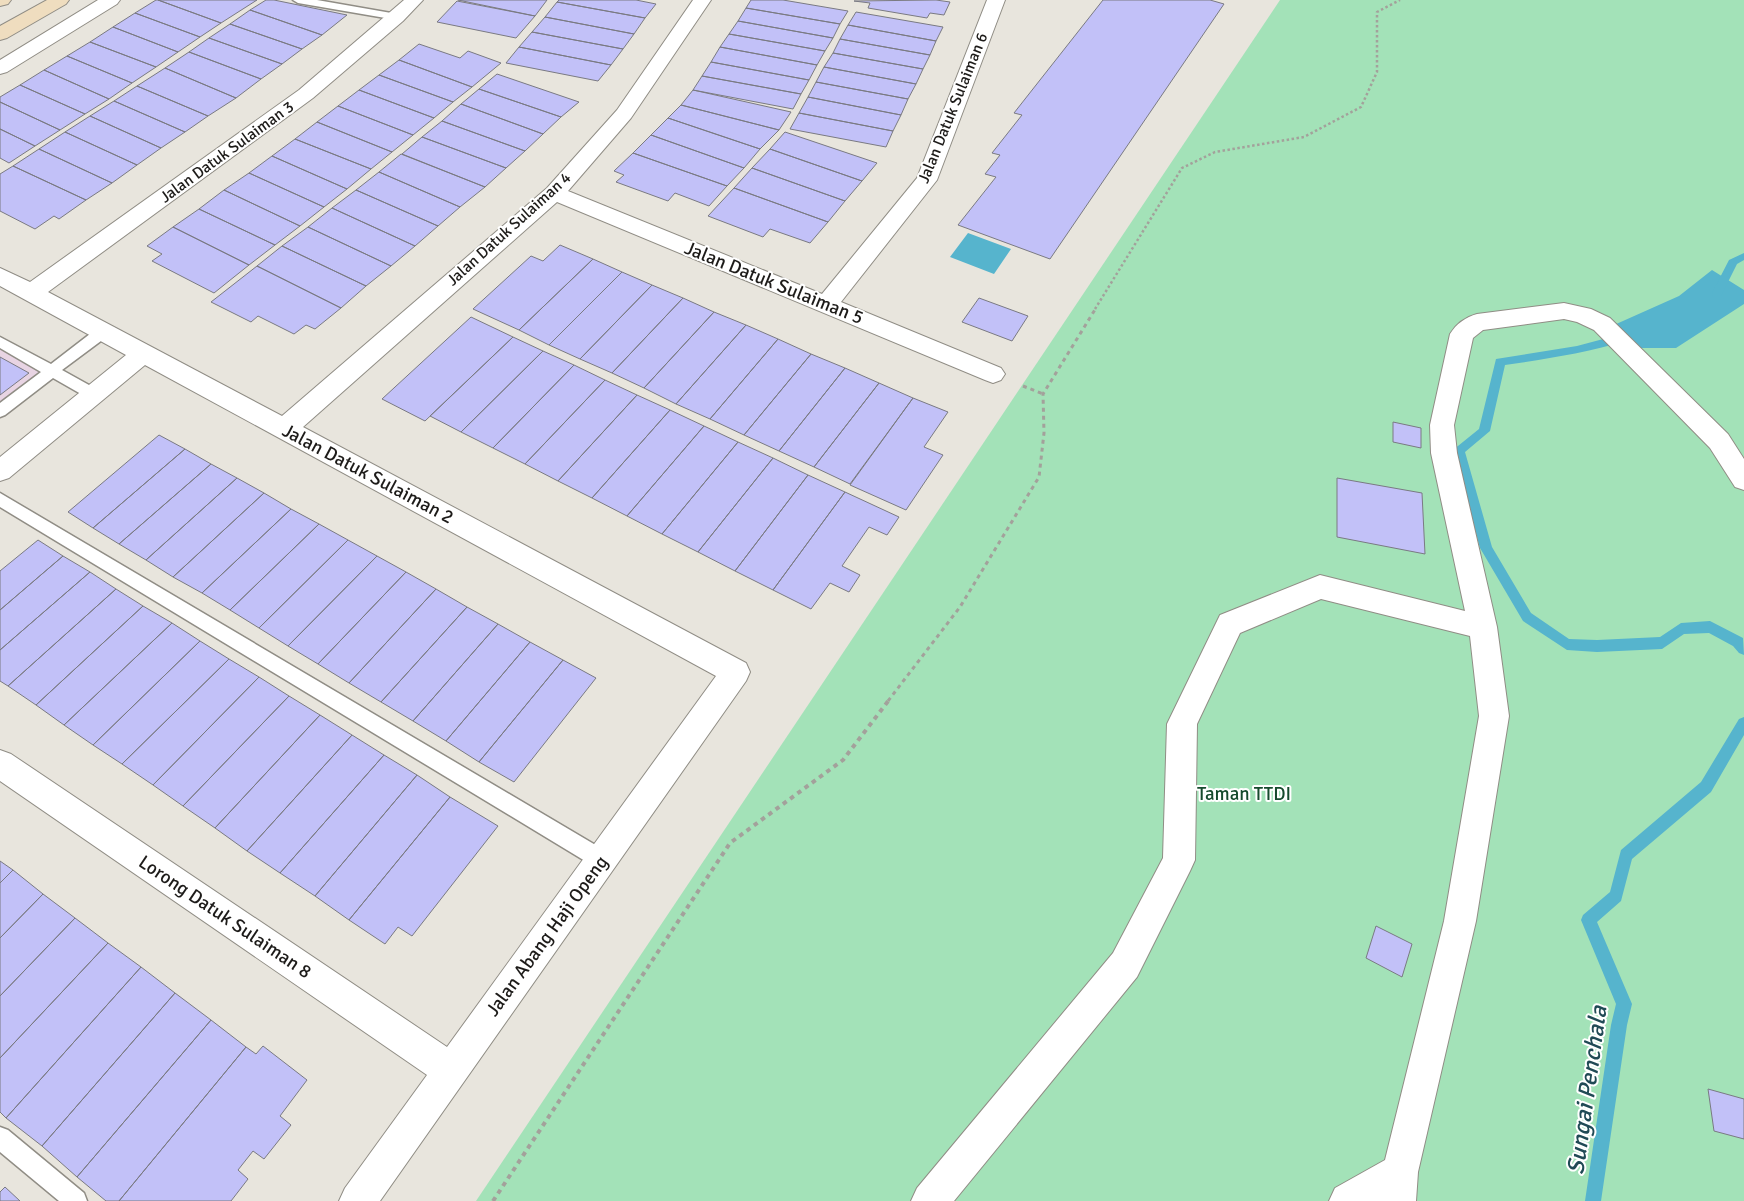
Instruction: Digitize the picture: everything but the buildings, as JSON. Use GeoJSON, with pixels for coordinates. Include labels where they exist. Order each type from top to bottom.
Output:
{"type":"FeatureCollection","features":[{"type":"Feature","properties":{"kind":"main road"},"geometry":{"type":"LineString","coordinates":[[0,34],[60,0]]}},
{"type":"Feature","properties":{"kind":"street"},"geometry":{"type":"LineString","coordinates":[[0,68],[111,0]]}},
{"type":"Feature","properties":{"kind":"street","name":"Jalan Datuk Sulaiman 3"},"geometry":{"type":"LineString","coordinates":[[32,293],[306,94],[397,18],[414,0]]}},
{"type":"Feature","properties":{"kind":"street","name":"Jalan Datuk Sulaiman 4"},"geometry":{"type":"LineString","coordinates":[[284,429],[554,193],[624,114],[702,0]]}},
{"type":"Feature","properties":{"kind":"street","name":"Jalan Datuk Sulaiman 6"},"geometry":{"type":"LineString","coordinates":[[826,305],[927,180],[996,0]]}},
{"type":"Feature","properties":{"kind":"street","name":"Jalan Datuk Sulaiman 5"},"geometry":{"type":"LineString","coordinates":[[554,193],[993,374]]}},
{"type":"Feature","properties":{"kind":"street","name":"Jalan Datuk Sulaiman 2"},"geometry":{"type":"LineString","coordinates":[[0,276],[736,672]]}},
{"type":"Feature","properties":{"kind":"street"},"geometry":{"type":"LineString","coordinates":[[1348,1201],[1399,1186],[1460,921],[1494,716],[1483,627],[1444,453],[1442,426],[1462,334],[1477,322],[1564,311],[1583,315],[1602,324],[1719,441],[1744,480]]}},
{"type":"Feature","properties":{"kind":"street"},"geometry":{"type":"LineString","coordinates":[[0,471],[144,353]]}},
{"type":"Feature","properties":{"kind":"street"},"geometry":{"type":"LineString","coordinates":[[930,1201],[1125,965],[1179,860],[1182,724],[1230,624],[1320,587],[1483,627]]}},
{"type":"Feature","properties":{"kind":"street","name":"Jalan Abang Haji Openg"},"geometry":{"type":"LineString","coordinates":[[358,1201],[736,672]]}},
{"type":"Feature","properties":{"kind":"street","name":"Lorong Datuk Sulaiman 8"},"geometry":{"type":"LineString","coordinates":[[0,764],[451,1071]]}},
{"type":"Feature","properties":{"kind":"lane"},"geometry":{"type":"LineString","coordinates":[[298,0],[397,18]]}},
{"type":"Feature","properties":{"kind":"lane"},"geometry":{"type":"LineString","coordinates":[[0,411],[104,332]]}},
{"type":"Feature","properties":{"kind":"lane"},"geometry":{"type":"LineString","coordinates":[[0,342],[93,394]]}},
{"type":"Feature","properties":{"kind":"lane"},"geometry":{"type":"LineString","coordinates":[[0,499],[602,860]]}},
{"type":"Feature","properties":{"kind":"lane"},"geometry":{"type":"LineString","coordinates":[[0,1138],[76,1201]]}},
{"type":"Feature","properties":{"kind":"path"},"geometry":{"type":"LineString","coordinates":[[493,1201],[730,843],[843,760],[960,608],[1039,477],[1044,433],[1043,394],[1182,168],[1215,152],[1304,137],[1360,107],[1377,72],[1377,12],[1400,0]]}},
{"type":"Feature","properties":{"kind":"shaded area"},"geometry":{"type":"Polygon","coordinates":[[[0,349],[44,374],[0,407],[0,349]]]}},
{"type":"Feature","properties":{"kind":"green space","name":"Taman TTDI"},"geometry":{"type":"Polygon","coordinates":[[[1280,0],[1744,0],[1744,1201],[476,1201],[1280,0]]]}},
{"type":"Feature","properties":{"kind":"water"},"geometry":{"type":"Polygon","coordinates":[[[968,233],[1011,249],[994,274],[950,257],[968,233]]]}},
{"type":"Feature","properties":{"kind":"water"},"geometry":{"type":"Polygon","coordinates":[[[1712,270],[1744,290],[1744,304],[1676,348],[1638,348],[1614,325],[1679,296],[1712,270]]]}},
{"type":"Feature","properties":{"kind":"waterway","name":"Sungai Penchala"},"geometry":{"type":"LineString","coordinates":[[1717,293],[1733,262],[1744,256]]}},
{"type":"Feature","properties":{"kind":"waterway","name":"Sungai Penchala"},"geometry":{"type":"LineString","coordinates":[[1622,338],[1577,350],[1500,362],[1484,431],[1459,450],[1486,548],[1527,617],[1567,644],[1597,646],[1662,643],[1681,629],[1710,627],[1738,642],[1744,649]]}},
{"type":"Feature","properties":{"kind":"waterway","name":"Sungai Penchala"},"geometry":{"type":"LineString","coordinates":[[1593,1201],[1619,1025],[1624,1004],[1588,920],[1616,896],[1626,855],[1706,787],[1744,723]]}}]}
